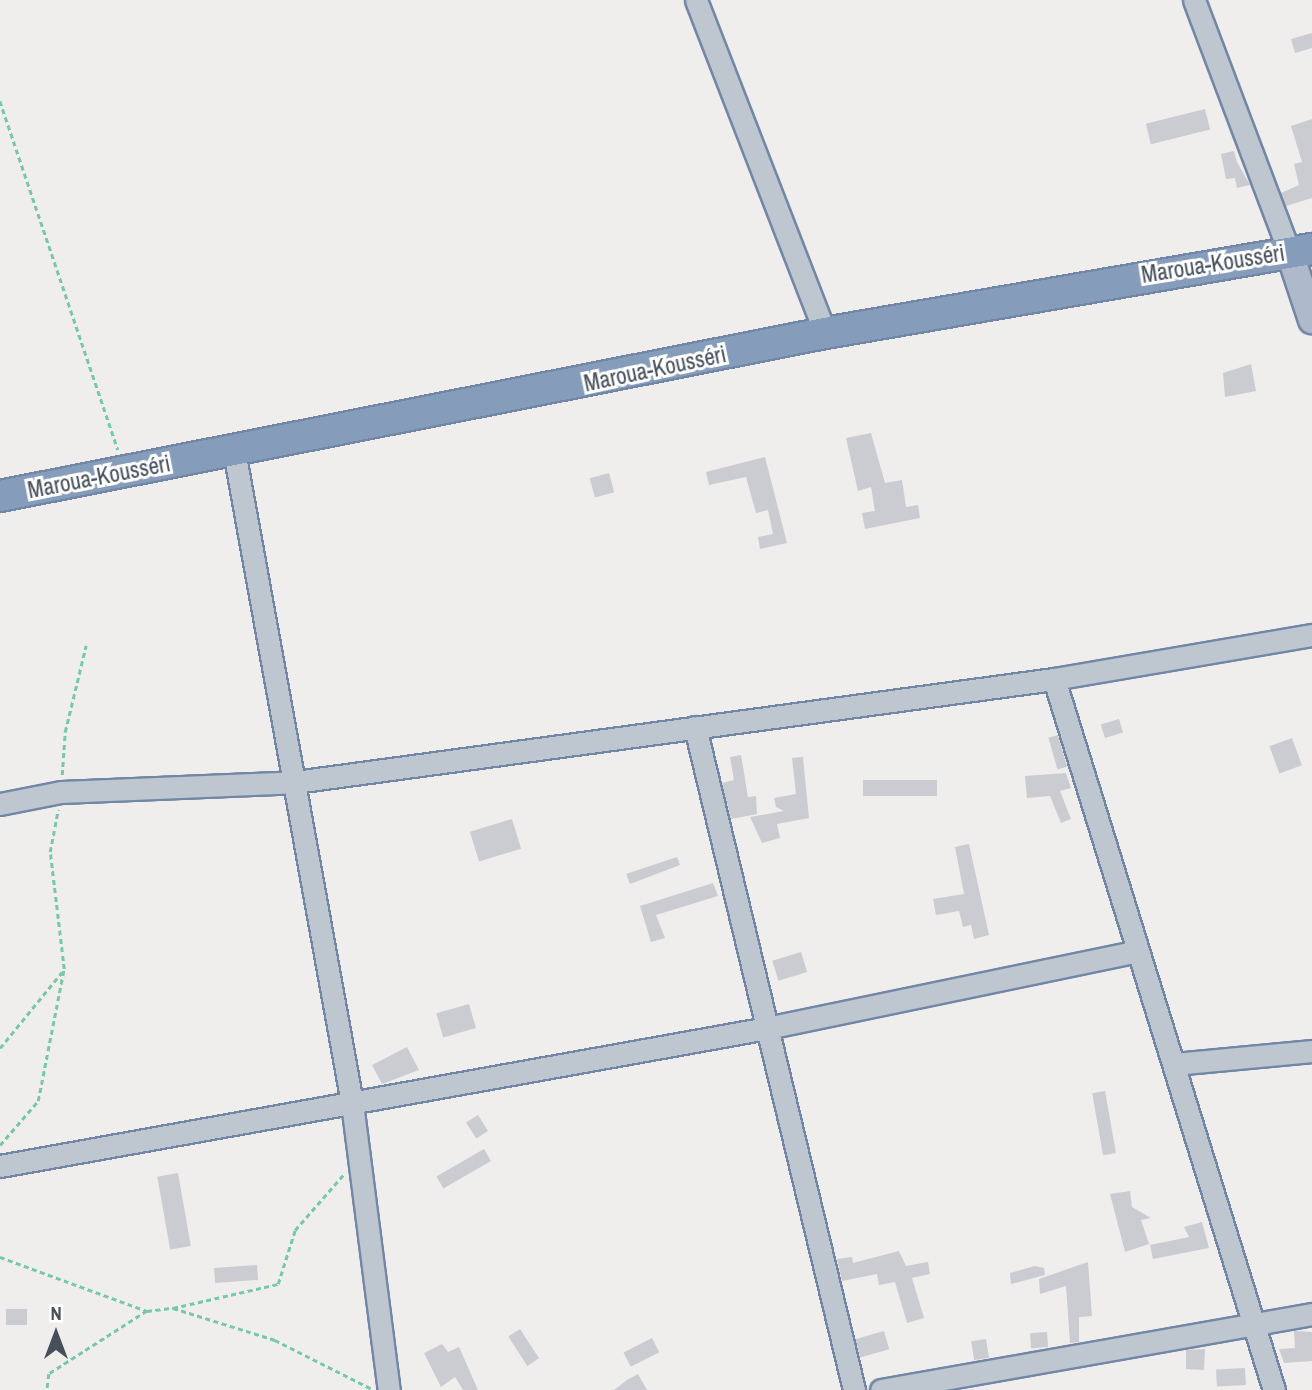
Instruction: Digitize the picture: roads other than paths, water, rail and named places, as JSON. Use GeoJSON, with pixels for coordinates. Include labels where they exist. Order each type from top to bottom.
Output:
{"type":"FeatureCollection","features":[{"type":"Feature","properties":{"kind":"highway","name":"Maroua-Kousséri"},"geometry":{"type":"LineString","coordinates":[[0,496],[124,474],[825,332],[1300,250]]}},
{"type":"Feature","properties":{"kind":"main road"},"geometry":{"type":"LineString","coordinates":[[1300,250],[1312,318]]}},
{"type":"Feature","properties":{"kind":"street"},"geometry":{"type":"LineString","coordinates":[[696,0],[825,332]]}},
{"type":"Feature","properties":{"kind":"street"},"geometry":{"type":"LineString","coordinates":[[1194,0],[1300,250]]}},
{"type":"Feature","properties":{"kind":"street"},"geometry":{"type":"LineString","coordinates":[[234,451],[352,1103],[389,1390]]}},
{"type":"Feature","properties":{"kind":"street"},"geometry":{"type":"LineString","coordinates":[[0,804],[61,792],[295,782],[1054,679],[1312,635]]}},
{"type":"Feature","properties":{"kind":"street"},"geometry":{"type":"LineString","coordinates":[[1054,679],[1134,952],[1174,1064],[1274,1390]]}},
{"type":"Feature","properties":{"kind":"street"},"geometry":{"type":"LineString","coordinates":[[695,727],[855,1390]]}},
{"type":"Feature","properties":{"kind":"street"},"geometry":{"type":"LineString","coordinates":[[0,1166],[767,1028],[1134,952]]}},
{"type":"Feature","properties":{"kind":"street"},"geometry":{"type":"LineString","coordinates":[[1174,1064],[1312,1051]]}},
{"type":"Feature","properties":{"kind":"street"},"geometry":{"type":"LineString","coordinates":[[881,1390],[1312,1314]]}}]}
